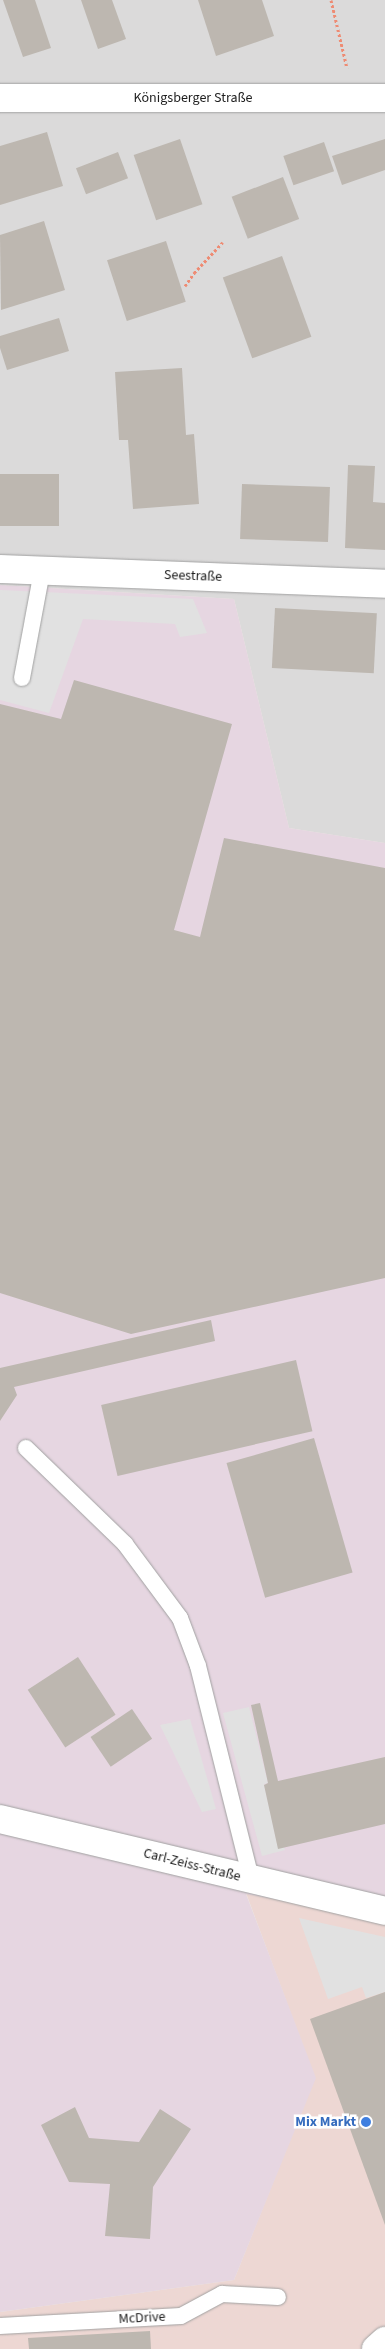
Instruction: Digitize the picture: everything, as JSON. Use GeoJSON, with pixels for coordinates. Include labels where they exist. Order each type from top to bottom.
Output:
{"type":"FeatureCollection","features":[{"type":"Feature","properties":{"kind":"street","name":"Königsberger Straße"},"geometry":{"type":"LineString","coordinates":[[0,98],[385,98]]}},
{"type":"Feature","properties":{"kind":"street","name":"Seestraße"},"geometry":{"type":"LineString","coordinates":[[0,569],[385,584]]}},
{"type":"Feature","properties":{"kind":"street","name":"Carl-Zeiss-Straße"},"geometry":{"type":"LineString","coordinates":[[0,1819],[385,1911]]}},
{"type":"Feature","properties":{"kind":"street"},"geometry":{"type":"LineString","coordinates":[[376,2349],[385,2341]]}},
{"type":"Feature","properties":{"kind":"lane"},"geometry":{"type":"LineString","coordinates":[[22,678],[42,571]]}},
{"type":"Feature","properties":{"kind":"lane"},"geometry":{"type":"LineString","coordinates":[[26,1448],[124,1544],[180,1618],[198,1666],[251,1879]]}},
{"type":"Feature","properties":{"kind":"lane","name":"McDrive"},"geometry":{"type":"LineString","coordinates":[[0,2326],[181,2316],[222,2294],[278,2297]]}},
{"type":"Feature","properties":{"kind":"path"},"geometry":{"type":"LineString","coordinates":[[332,0],[342,38],[352,98]]}},
{"type":"Feature","properties":{"kind":"path"},"geometry":{"type":"LineString","coordinates":[[185,286],[194,273],[223,242]]}},
{"type":"Feature","properties":{"kind":"shaded area"},"geometry":{"type":"Polygon","coordinates":[[[0,0],[385,0],[385,843],[289,828],[234,599],[0,585],[0,0]]]}},
{"type":"Feature","properties":{"kind":"shaded area"},"geometry":{"type":"Polygon","coordinates":[[[0,585],[234,599],[289,828],[385,843],[385,1918],[246,1894],[316,2078],[234,2280],[0,2312],[0,585]]]}},
{"type":"Feature","properties":{"kind":"shaded area"},"geometry":{"type":"Polygon","coordinates":[[[0,590],[193,599],[207,633],[180,637],[175,624],[83,619],[49,713],[0,700],[0,590]]]}},
{"type":"Feature","properties":{"kind":"shaded area"},"geometry":{"type":"Polygon","coordinates":[[[249,1707],[268,1783],[264,1784],[278,1848],[284,1847],[285,1850],[262,1856],[223,1713],[249,1707]]]}},
{"type":"Feature","properties":{"kind":"shaded area"},"geometry":{"type":"Polygon","coordinates":[[[190,1719],[216,1809],[202,1812],[160,1725],[190,1719]]]}},
{"type":"Feature","properties":{"kind":"shaded area"},"geometry":{"type":"Polygon","coordinates":[[[246,1893],[385,1918],[385,2349],[0,2349],[0,2312],[234,2280],[315,2078],[246,1893]]]}},
{"type":"Feature","properties":{"kind":"shaded area"},"geometry":{"type":"Polygon","coordinates":[[[299,1918],[385,1937],[385,1992],[366,1998],[362,1987],[328,1999],[299,1918]]]}},
{"type":"Feature","properties":{"kind":"building"},"geometry":{"type":"Polygon","coordinates":[[[3,0],[35,0],[51,48],[23,57],[3,0]]]}},
{"type":"Feature","properties":{"kind":"building"},"geometry":{"type":"Polygon","coordinates":[[[81,0],[112,0],[126,39],[98,49],[81,0]]]}},
{"type":"Feature","properties":{"kind":"building"},"geometry":{"type":"Polygon","coordinates":[[[198,0],[262,0],[274,36],[216,56],[198,0]]]}},
{"type":"Feature","properties":{"kind":"building"},"geometry":{"type":"Polygon","coordinates":[[[47,132],[63,186],[0,205],[0,146],[47,132]]]}},
{"type":"Feature","properties":{"kind":"building"},"geometry":{"type":"Polygon","coordinates":[[[180,139],[202,204],[156,220],[134,155],[180,139]]]}},
{"type":"Feature","properties":{"kind":"building"},"geometry":{"type":"Polygon","coordinates":[[[385,139],[385,170],[342,185],[332,156],[385,139]]]}},
{"type":"Feature","properties":{"kind":"building"},"geometry":{"type":"Polygon","coordinates":[[[324,142],[334,171],[293,185],[283,156],[324,142]]]}},
{"type":"Feature","properties":{"kind":"building"},"geometry":{"type":"Polygon","coordinates":[[[118,152],[128,178],[86,194],[76,168],[118,152]]]}},
{"type":"Feature","properties":{"kind":"building"},"geometry":{"type":"Polygon","coordinates":[[[283,177],[299,219],[248,239],[232,197],[283,177]]]}},
{"type":"Feature","properties":{"kind":"building"},"geometry":{"type":"Polygon","coordinates":[[[44,221],[65,290],[1,310],[0,235],[44,221]]]}},
{"type":"Feature","properties":{"kind":"building"},"geometry":{"type":"Polygon","coordinates":[[[166,241],[186,302],[127,321],[107,260],[166,241]]]}},
{"type":"Feature","properties":{"kind":"building"},"geometry":{"type":"Polygon","coordinates":[[[282,256],[311,337],[252,358],[223,278],[282,256]]]}},
{"type":"Feature","properties":{"kind":"building"},"geometry":{"type":"Polygon","coordinates":[[[59,318],[69,351],[7,370],[0,348],[0,336],[59,318]]]}},
{"type":"Feature","properties":{"kind":"building"},"geometry":{"type":"Polygon","coordinates":[[[182,368],[186,435],[194,434],[199,504],[133,509],[128,440],[119,440],[115,372],[182,368]]]}},
{"type":"Feature","properties":{"kind":"building"},"geometry":{"type":"Polygon","coordinates":[[[348,465],[375,466],[373,502],[385,503],[385,550],[345,548],[348,465]]]}},
{"type":"Feature","properties":{"kind":"building"},"geometry":{"type":"Polygon","coordinates":[[[0,474],[59,474],[59,526],[0,526],[0,474]]]}},
{"type":"Feature","properties":{"kind":"building"},"geometry":{"type":"Polygon","coordinates":[[[242,484],[330,487],[328,542],[240,539],[242,484]]]}},
{"type":"Feature","properties":{"kind":"building"},"geometry":{"type":"Polygon","coordinates":[[[275,608],[377,613],[374,673],[272,668],[275,608]]]}},
{"type":"Feature","properties":{"kind":"building"},"geometry":{"type":"Polygon","coordinates":[[[74,680],[232,724],[174,930],[200,937],[224,838],[385,868],[385,1278],[131,1334],[0,1293],[0,704],[61,719],[74,680]]]}},
{"type":"Feature","properties":{"kind":"building"},"geometry":{"type":"Polygon","coordinates":[[[211,1320],[215,1341],[14,1387],[17,1395],[0,1421],[0,1368],[211,1320]]]}},
{"type":"Feature","properties":{"kind":"building"},"geometry":{"type":"Polygon","coordinates":[[[296,1360],[312,1431],[118,1476],[101,1405],[296,1360]]]}},
{"type":"Feature","properties":{"kind":"building"},"geometry":{"type":"Polygon","coordinates":[[[314,1438],[353,1573],[265,1598],[227,1463],[314,1438]]]}},
{"type":"Feature","properties":{"kind":"building"},"geometry":{"type":"Polygon","coordinates":[[[78,1657],[116,1715],[65,1748],[28,1690],[78,1657]]]}},
{"type":"Feature","properties":{"kind":"building"},"geometry":{"type":"Polygon","coordinates":[[[260,1703],[278,1781],[385,1757],[385,1824],[278,1849],[264,1785],[268,1783],[251,1705],[260,1703]]]}},
{"type":"Feature","properties":{"kind":"building"},"geometry":{"type":"Polygon","coordinates":[[[132,1709],[152,1739],[111,1767],[91,1737],[132,1709]]]}},
{"type":"Feature","properties":{"kind":"building","name":"Mix Markt"},"geometry":{"type":"Polygon","coordinates":[[[385,1992],[385,2225],[310,2019],[385,1992]]]}},
{"type":"Feature","properties":{"kind":"building"},"geometry":{"type":"Polygon","coordinates":[[[75,2107],[89,2138],[139,2142],[160,2109],[191,2129],[153,2187],[150,2239],[105,2236],[110,2184],[69,2182],[41,2125],[75,2107]]]}},
{"type":"Feature","properties":{"kind":"building"},"geometry":{"type":"Polygon","coordinates":[[[150,2331],[151,2349],[29,2349],[28,2338],[150,2331]]]}},
{"type":"Feature","properties":{"kind":"place","name":"Mix Markt"},"geometry":{"type":"Point","coordinates":[366,2122]}}]}
